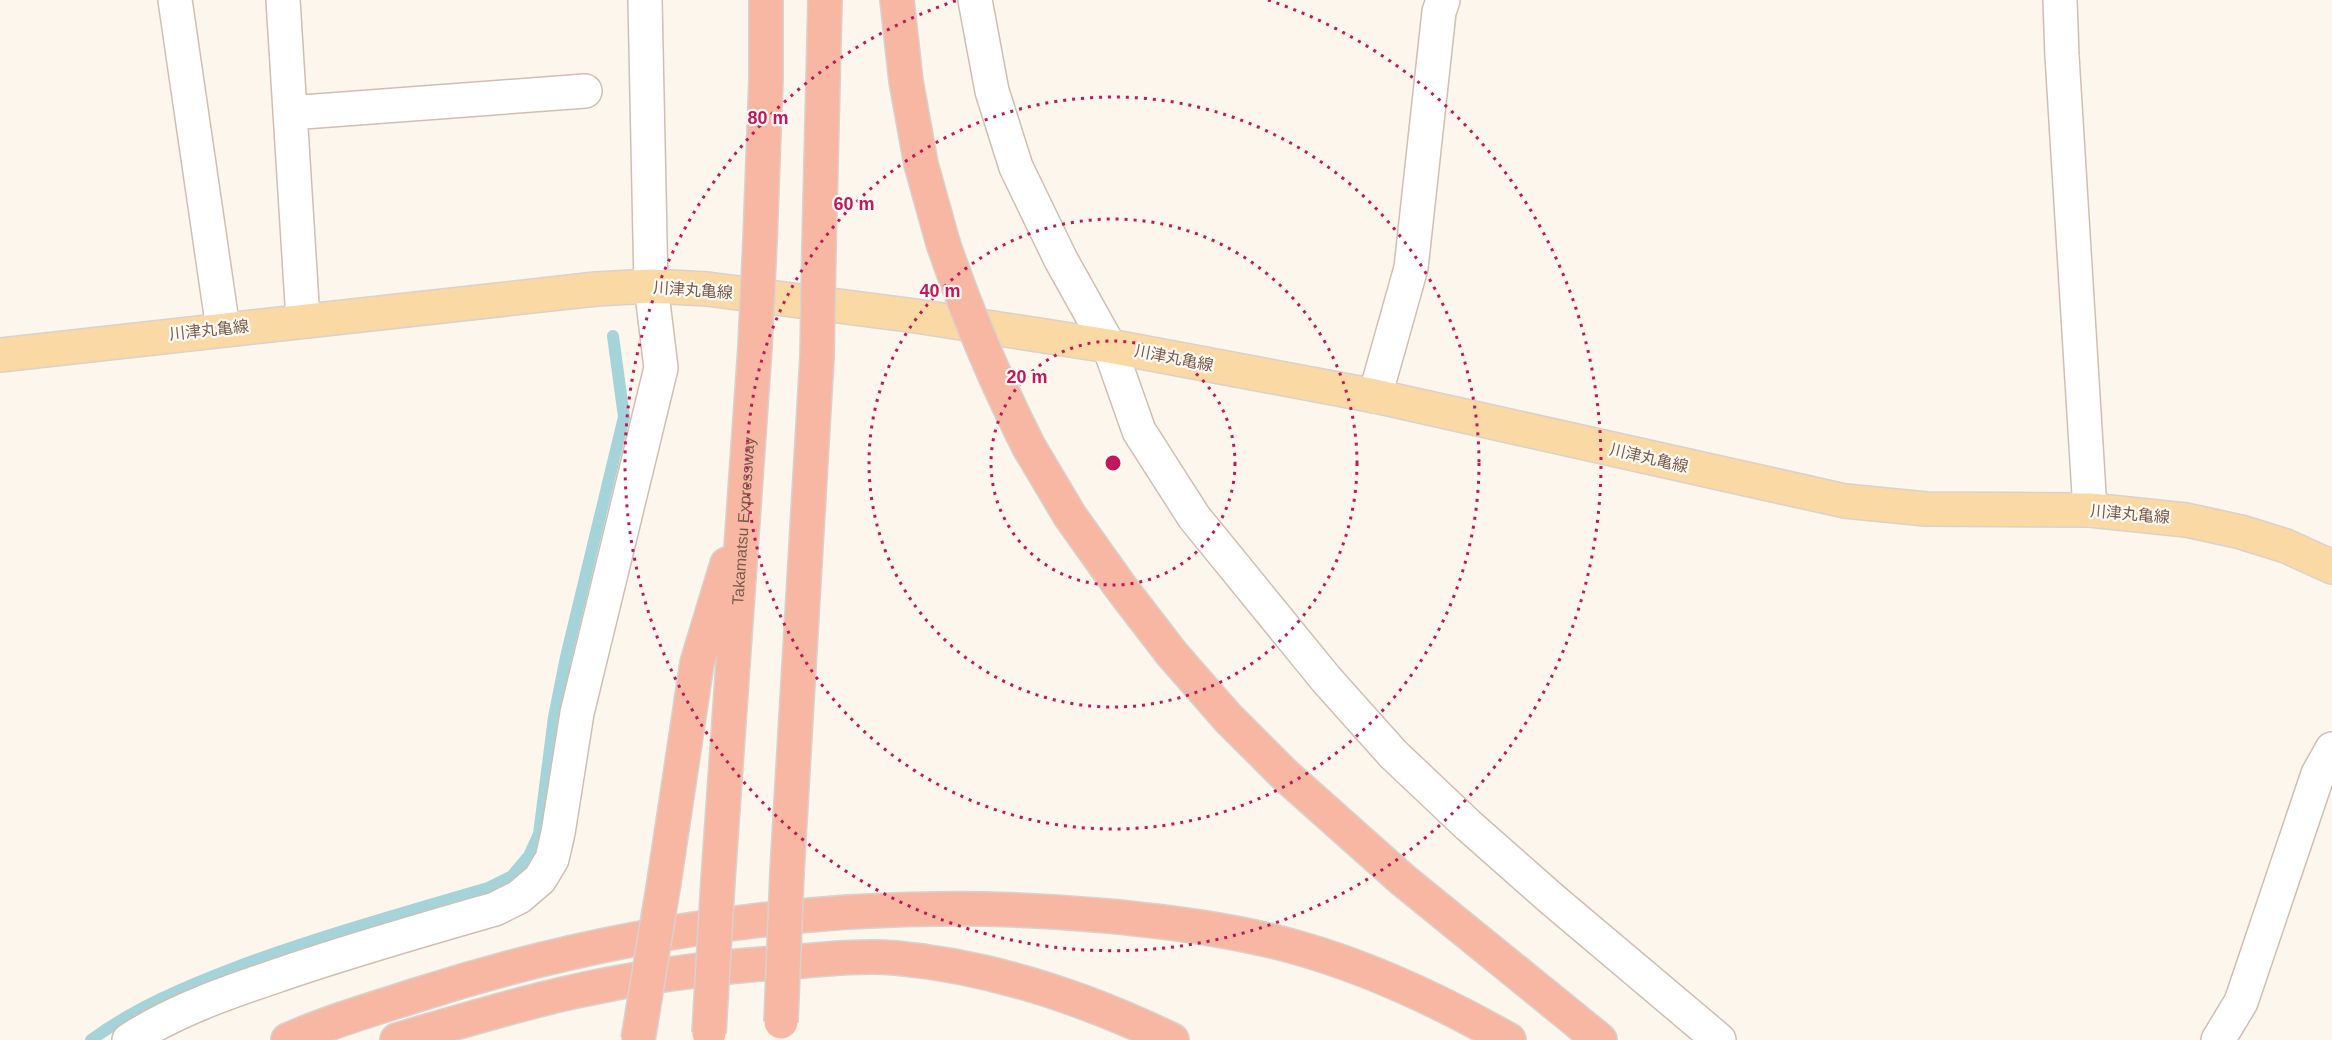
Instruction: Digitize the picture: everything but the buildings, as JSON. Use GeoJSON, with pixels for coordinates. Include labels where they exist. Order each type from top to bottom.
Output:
{"type":"FeatureCollection","features":[{"type":"Feature","properties":{"kind":"highway","name":"Takamatsu Expressway"},"geometry":{"type":"LineString","coordinates":[[708,1036],[755,347],[766,79],[766,0]]}},
{"type":"Feature","properties":{"kind":"highway"},"geometry":{"type":"LineString","coordinates":[[780,1031],[817,357],[825,0]]}},
{"type":"Feature","properties":{"kind":"highway"},"geometry":{"type":"LineString","coordinates":[[897,0],[906,81],[921,164],[943,243],[967,313],[996,382],[1029,447],[1070,516],[1172,654],[1228,718],[1284,774],[1403,880],[1600,1040]]}},
{"type":"Feature","properties":{"kind":"highway"},"geometry":{"type":"LineString","coordinates":[[638,1040],[697,663],[744,508]]}},
{"type":"Feature","properties":{"kind":"highway"},"geometry":{"type":"LineString","coordinates":[[288,1040],[382,1006],[470,978],[639,937],[733,922],[837,913],[922,909],[1002,909],[1165,922],[1295,947],[1408,987],[1509,1040]]}},
{"type":"Feature","properties":{"kind":"highway"},"geometry":{"type":"LineString","coordinates":[[397,1040],[572,992],[664,976],[750,964],[894,958],[949,965],[1010,978],[1123,1016],[1172,1040]]}},
{"type":"Feature","properties":{"kind":"main road","name":"川津丸亀線"},"geometry":{"type":"LineString","coordinates":[[0,355],[596,289],[651,286],[706,290],[801,301],[1109,346],[1375,396],[1845,501],[1926,509],[2090,510],[2186,520],[2241,532],[2286,546],[2332,567]]}},
{"type":"Feature","properties":{"kind":"street"},"geometry":{"type":"LineString","coordinates":[[175,0],[223,329]]}},
{"type":"Feature","properties":{"kind":"street"},"geometry":{"type":"LineString","coordinates":[[283,0],[303,320]]}},
{"type":"Feature","properties":{"kind":"street"},"geometry":{"type":"LineString","coordinates":[[129,1040],[146,1029],[215,996],[329,957],[495,909],[519,897],[540,879],[552,859],[577,713],[661,368],[651,286],[645,0]]}},
{"type":"Feature","properties":{"kind":"street"},"geometry":{"type":"LineString","coordinates":[[975,0],[992,91],[1016,167],[1061,260],[1109,346],[1139,431],[1194,517],[1326,679],[1393,754],[1468,825],[1719,1040]]}},
{"type":"Feature","properties":{"kind":"street"},"geometry":{"type":"LineString","coordinates":[[1375,396],[1411,268],[1439,12],[1443,0]]}},
{"type":"Feature","properties":{"kind":"street"},"geometry":{"type":"LineString","coordinates":[[2060,0],[2090,510]]}},
{"type":"Feature","properties":{"kind":"street"},"geometry":{"type":"LineString","coordinates":[[290,113],[585,91]]}},
{"type":"Feature","properties":{"kind":"street"},"geometry":{"type":"LineString","coordinates":[[2218,1040],[2241,1002],[2318,774],[2332,748]]}},
{"type":"Feature","properties":{"kind":"waterway"},"geometry":{"type":"LineString","coordinates":[[91,1040],[160,999],[234,968],[328,936],[488,888],[512,876],[529,856],[539,834],[554,717],[566,657],[624,417],[613,336]]}}]}
